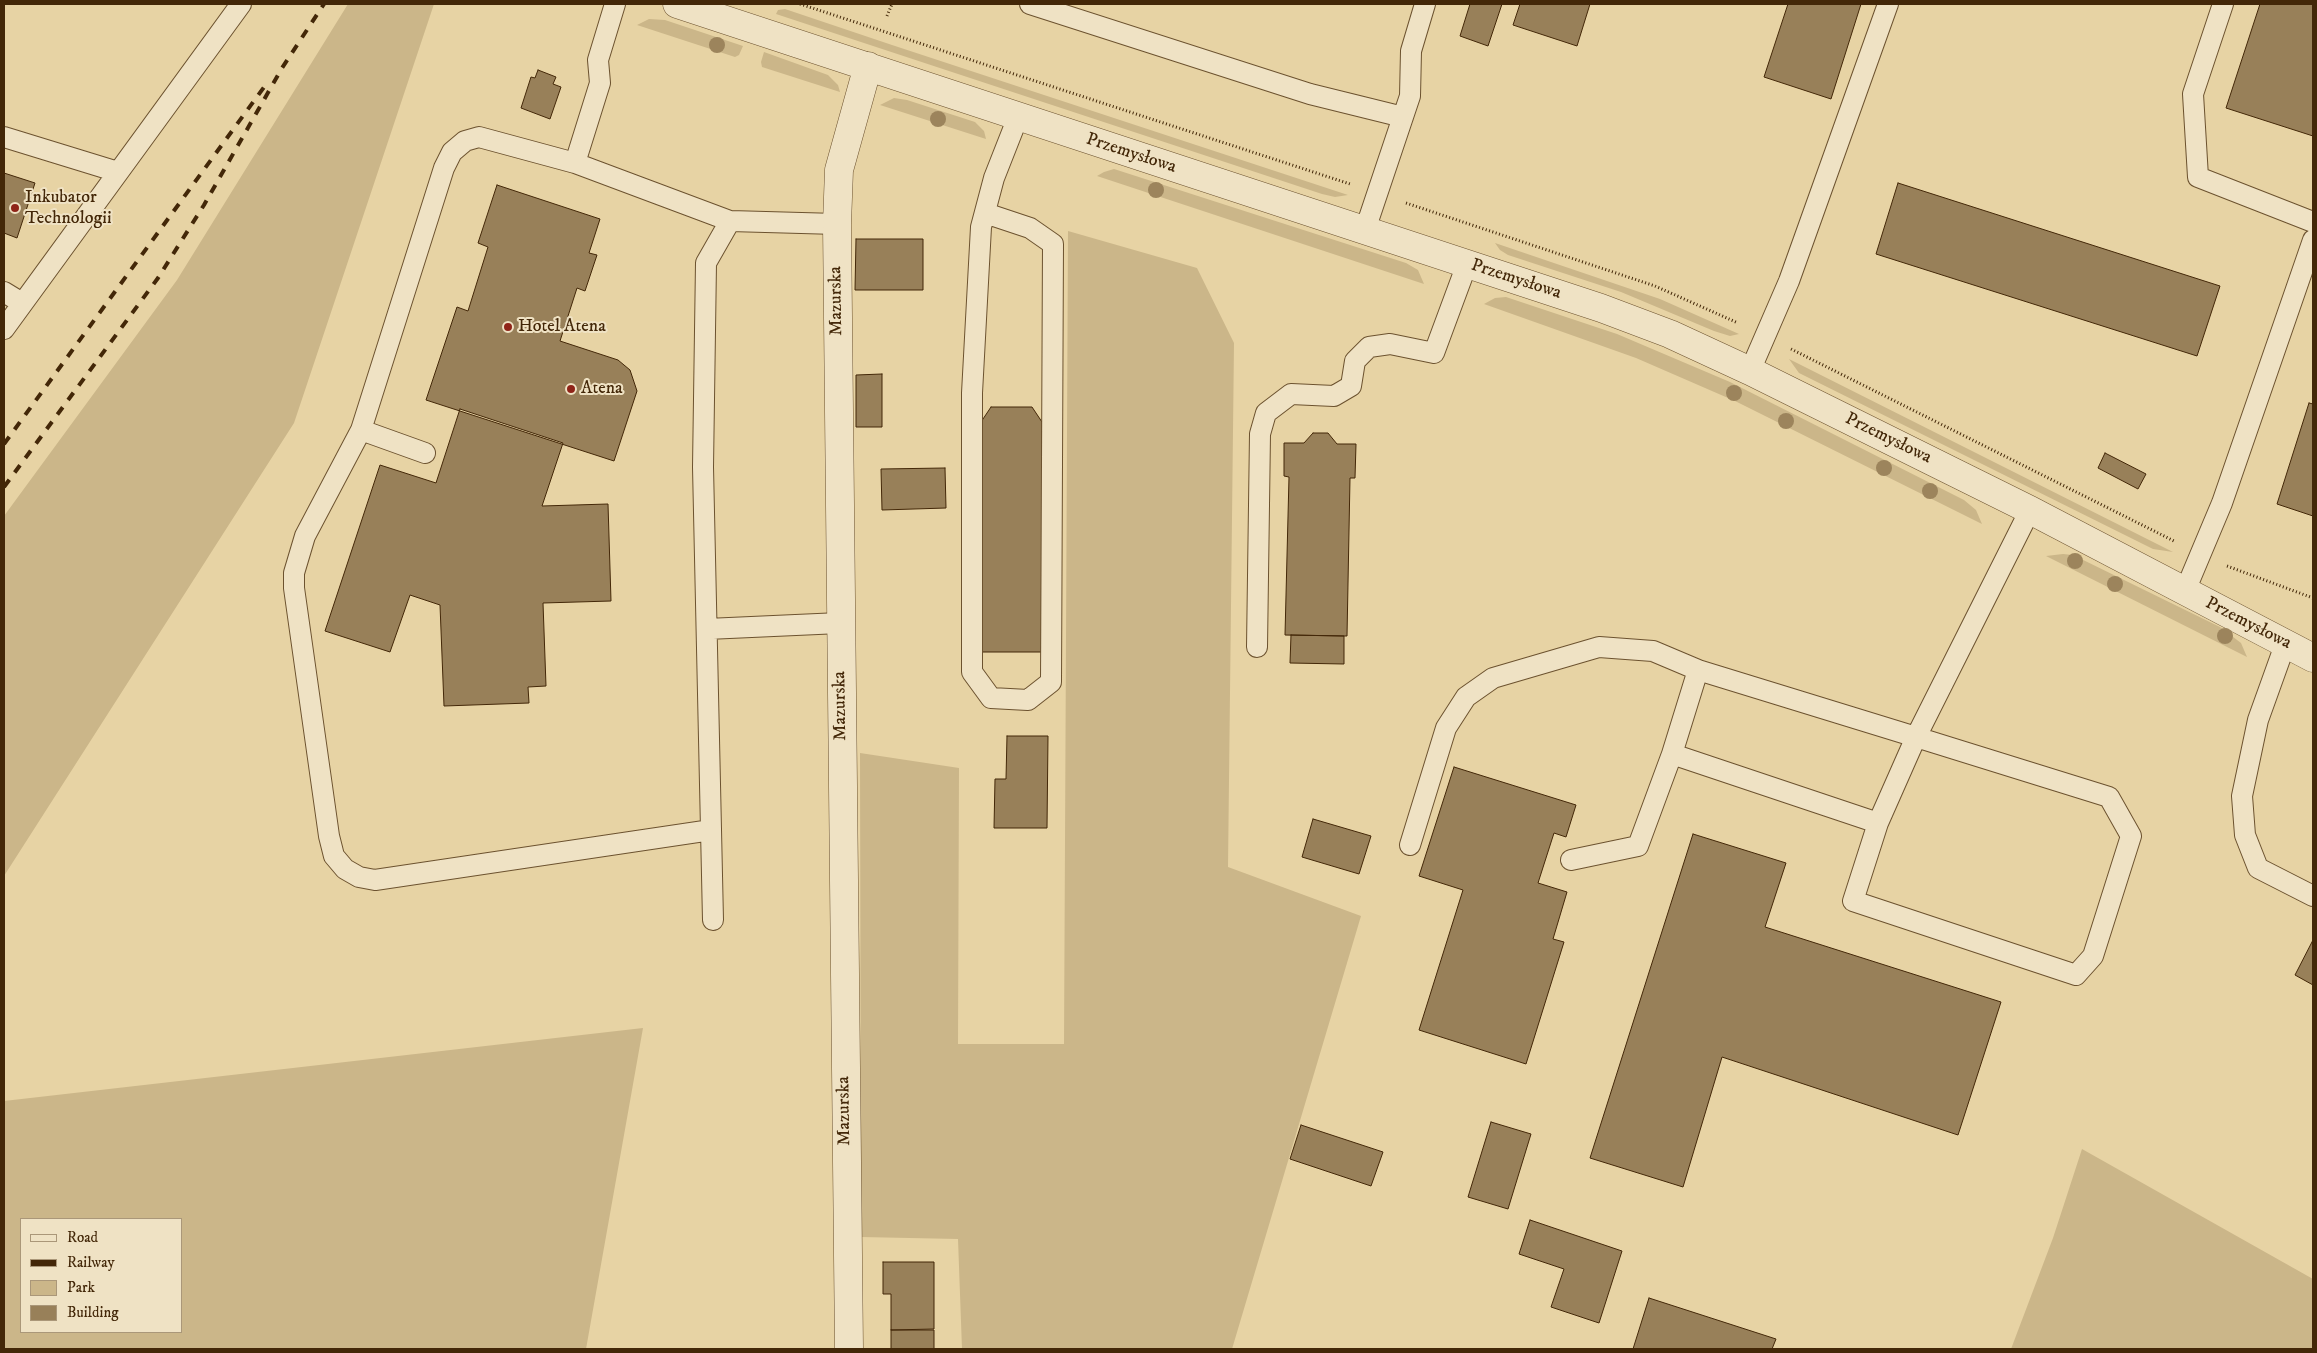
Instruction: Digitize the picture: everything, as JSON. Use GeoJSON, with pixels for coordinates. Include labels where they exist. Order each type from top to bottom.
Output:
{"type":"FeatureCollection","features":[{"type":"Feature","properties":{"kind":"street","name":"Przemysłowa"},"geometry":{"type":"LineString","coordinates":[[689,5],[1018,116],[1601,308],[1670,334],[1750,371],[2030,510],[2286,642],[2313,658]]}},
{"type":"Feature","properties":{"kind":"street","name":"Mazurska"},"geometry":{"type":"LineString","coordinates":[[849,1349],[837,224],[839,170],[868,66]]}},
{"type":"Feature","properties":{"kind":"lane"},"geometry":{"type":"LineString","coordinates":[[4,329],[241,4]]}},
{"type":"Feature","properties":{"kind":"lane"},"geometry":{"type":"LineString","coordinates":[[575,163],[600,83],[598,60],[615,4]]}},
{"type":"Feature","properties":{"kind":"lane"},"geometry":{"type":"LineString","coordinates":[[1030,4],[1310,94],[1403,117]]}},
{"type":"Feature","properties":{"kind":"lane"},"geometry":{"type":"LineString","coordinates":[[1365,230],[1410,96],[1411,50],[1425,4]]}},
{"type":"Feature","properties":{"kind":"lane"},"geometry":{"type":"LineString","coordinates":[[1750,371],[1788,281],[1888,4]]}},
{"type":"Feature","properties":{"kind":"lane"},"geometry":{"type":"LineString","coordinates":[[2223,4],[2193,94],[2198,177],[2313,222]]}},
{"type":"Feature","properties":{"kind":"lane"},"geometry":{"type":"LineString","coordinates":[[985,213],[1030,228],[1053,244],[1051,682],[1028,700],[991,698],[972,672],[972,393],[981,227],[994,178],[1018,116]]}},
{"type":"Feature","properties":{"kind":"lane"},"geometry":{"type":"LineString","coordinates":[[711,830],[375,880],[359,877],[345,869],[334,856],[329,836],[294,588],[294,573],[306,536],[361,430],[444,168],[452,152],[465,142],[479,136],[575,163],[730,221],[837,224]]}},
{"type":"Feature","properties":{"kind":"lane"},"geometry":{"type":"LineString","coordinates":[[4,137],[118,172]]}},
{"type":"Feature","properties":{"kind":"lane"},"geometry":{"type":"LineString","coordinates":[[713,920],[703,468],[706,262],[730,221]]}},
{"type":"Feature","properties":{"kind":"lane"},"geometry":{"type":"LineString","coordinates":[[2185,591],[2222,503],[2313,240]]}},
{"type":"Feature","properties":{"kind":"lane"},"geometry":{"type":"LineString","coordinates":[[1257,647],[1260,434],[1266,413],[1291,394],[1334,396],[1351,386],[1355,361],[1369,347],[1390,344],[1434,354],[1467,264]]}},
{"type":"Feature","properties":{"kind":"lane"},"geometry":{"type":"LineString","coordinates":[[4,292],[22,303]]}},
{"type":"Feature","properties":{"kind":"lane"},"geometry":{"type":"LineString","coordinates":[[361,430],[425,453]]}},
{"type":"Feature","properties":{"kind":"lane"},"geometry":{"type":"LineString","coordinates":[[1410,846],[1446,728],[1466,697],[1493,678],[1599,647],[1653,651],[1698,670],[1916,737],[2109,797],[2132,836],[2093,956],[2076,975],[1853,901],[1878,823],[1916,737],[2030,510]]}},
{"type":"Feature","properties":{"kind":"lane"},"geometry":{"type":"LineString","coordinates":[[707,630],[840,623]]}},
{"type":"Feature","properties":{"kind":"lane"},"geometry":{"type":"LineString","coordinates":[[2286,642],[2258,720],[2242,796],[2245,835],[2258,868],[2313,896]]}},
{"type":"Feature","properties":{"kind":"lane"},"geometry":{"type":"LineString","coordinates":[[1571,860],[1638,846],[1672,754],[1698,670]]}},
{"type":"Feature","properties":{"kind":"lane"},"geometry":{"type":"LineString","coordinates":[[1672,754],[1878,823]]}},
{"type":"Feature","properties":{"kind":"path"},"geometry":{"type":"LineString","coordinates":[[800,4],[1360,188]]}},
{"type":"Feature","properties":{"kind":"path"},"geometry":{"type":"LineString","coordinates":[[887,16],[892,4]]}},
{"type":"Feature","properties":{"kind":"path"},"geometry":{"type":"LineString","coordinates":[[1404,202],[1655,286],[1742,325]]}},
{"type":"Feature","properties":{"kind":"path"},"geometry":{"type":"LineString","coordinates":[[1785,346],[2176,541]]}},
{"type":"Feature","properties":{"kind":"path"},"geometry":{"type":"LineString","coordinates":[[2221,564],[2313,598]]}},
{"type":"Feature","properties":{"kind":"green space"},"geometry":{"type":"Polygon","coordinates":[[[348,4],[434,4],[294,423],[4,876],[4,516],[177,280],[348,4]]]}},
{"type":"Feature","properties":{"kind":"green space"},"geometry":{"type":"Polygon","coordinates":[[[785,9],[1348,195],[1335,197],[1322,194],[776,14],[778,10],[785,9]]]}},
{"type":"Feature","properties":{"kind":"green space"},"geometry":{"type":"Polygon","coordinates":[[[649,19],[665,20],[743,46],[739,55],[735,57],[637,25],[649,19]]]}},
{"type":"Feature","properties":{"kind":"green space"},"geometry":{"type":"Polygon","coordinates":[[[764,52],[828,75],[838,85],[840,92],[762,67],[761,62],[764,52]]]}},
{"type":"Feature","properties":{"kind":"green space"},"geometry":{"type":"Polygon","coordinates":[[[894,98],[907,100],[975,122],[984,131],[986,139],[880,105],[894,98]]]}},
{"type":"Feature","properties":{"kind":"green space"},"geometry":{"type":"Polygon","coordinates":[[[1114,169],[1406,263],[1418,270],[1424,284],[1097,176],[1114,169]]]}},
{"type":"Feature","properties":{"kind":"green space"},"geometry":{"type":"Polygon","coordinates":[[[1068,231],[1197,268],[1234,343],[1228,867],[1361,916],[1232,1349],[962,1349],[958,1239],[861,1237],[860,753],[959,768],[958,1044],[1064,1044],[1068,231]]]}},
{"type":"Feature","properties":{"kind":"green space"},"geometry":{"type":"Polygon","coordinates":[[[1495,243],[1660,299],[1739,334],[1730,336],[1714,331],[1621,292],[1508,255],[1500,250],[1495,243]]]}},
{"type":"Feature","properties":{"kind":"green space"},"geometry":{"type":"Polygon","coordinates":[[[1506,297],[1617,334],[1730,382],[1964,500],[1976,510],[1982,524],[1735,401],[1636,358],[1484,304],[1495,298],[1506,297]]]}},
{"type":"Feature","properties":{"kind":"green space"},"geometry":{"type":"Polygon","coordinates":[[[1789,359],[2173,552],[2153,549],[1799,373],[1789,359]]]}},
{"type":"Feature","properties":{"kind":"green space"},"geometry":{"type":"Polygon","coordinates":[[[2073,555],[2220,627],[2241,643],[2247,657],[2046,556],[2073,555]]]}},
{"type":"Feature","properties":{"kind":"green space"},"geometry":{"type":"Polygon","coordinates":[[[643,1028],[586,1349],[4,1349],[4,1101],[643,1028]]]}},
{"type":"Feature","properties":{"kind":"green space"},"geometry":{"type":"Polygon","coordinates":[[[2082,1149],[2313,1279],[2313,1349],[2011,1349],[2053,1238],[2082,1149]]]}},
{"type":"Feature","properties":{"kind":"building"},"geometry":{"type":"Polygon","coordinates":[[[1470,4],[1502,4],[1488,46],[1460,36],[1470,4]]]}},
{"type":"Feature","properties":{"kind":"building"},"geometry":{"type":"Polygon","coordinates":[[[1520,4],[1590,4],[1577,46],[1513,25],[1520,4]]]}},
{"type":"Feature","properties":{"kind":"building"},"geometry":{"type":"Polygon","coordinates":[[[1788,4],[1861,4],[1831,99],[1764,77],[1788,4]]]}},
{"type":"Feature","properties":{"kind":"building"},"geometry":{"type":"Polygon","coordinates":[[[2260,4],[2313,4],[2313,136],[2226,108],[2260,4]]]}},
{"type":"Feature","properties":{"kind":"building"},"geometry":{"type":"Polygon","coordinates":[[[538,70],[556,77],[553,84],[561,87],[550,119],[521,108],[531,77],[535,78],[538,70]]]}},
{"type":"Feature","properties":{"kind":"building","name":"Inkubator Technologii"},"geometry":{"type":"Polygon","coordinates":[[[4,173],[35,183],[17,238],[4,233],[4,173]]]}},
{"type":"Feature","properties":{"kind":"building"},"geometry":{"type":"Polygon","coordinates":[[[1898,183],[2220,286],[2197,356],[1876,254],[1898,183]]]}},
{"type":"Feature","properties":{"kind":"building"},"geometry":{"type":"Polygon","coordinates":[[[497,185],[600,219],[589,253],[597,255],[585,291],[577,288],[560,341],[618,360],[630,370],[637,391],[614,461],[426,400],[457,307],[468,311],[488,247],[478,243],[497,185]]]}},
{"type":"Feature","properties":{"kind":"building"},"geometry":{"type":"Polygon","coordinates":[[[856,239],[923,239],[923,290],[855,290],[856,239]]]}},
{"type":"Feature","properties":{"kind":"building"},"geometry":{"type":"Polygon","coordinates":[[[882,374],[882,427],[856,427],[856,375],[882,374]]]}},
{"type":"Feature","properties":{"kind":"building"},"geometry":{"type":"Polygon","coordinates":[[[2309,403],[2313,404],[2313,516],[2277,504],[2309,403]]]}},
{"type":"Feature","properties":{"kind":"building"},"geometry":{"type":"Polygon","coordinates":[[[991,407],[1032,407],[1042,422],[1042,652],[981,652],[981,422],[991,407]]]}},
{"type":"Feature","properties":{"kind":"building"},"geometry":{"type":"Polygon","coordinates":[[[460,409],[563,443],[542,506],[608,504],[611,601],[543,603],[546,686],[528,687],[529,703],[444,706],[440,605],[410,595],[390,652],[325,631],[380,465],[436,483],[460,409]]]}},
{"type":"Feature","properties":{"kind":"building"},"geometry":{"type":"Polygon","coordinates":[[[1313,433],[1328,433],[1337,444],[1356,444],[1355,478],[1350,478],[1347,636],[1285,635],[1289,477],[1284,476],[1284,443],[1304,443],[1313,433]]]}},
{"type":"Feature","properties":{"kind":"building"},"geometry":{"type":"Polygon","coordinates":[[[2105,453],[2146,474],[2138,489],[2098,468],[2105,453]]]}},
{"type":"Feature","properties":{"kind":"building"},"geometry":{"type":"Polygon","coordinates":[[[945,468],[946,508],[882,510],[881,469],[945,468]]]}},
{"type":"Feature","properties":{"kind":"building"},"geometry":{"type":"Polygon","coordinates":[[[1291,635],[1344,636],[1344,664],[1290,663],[1291,635]]]}},
{"type":"Feature","properties":{"kind":"building"},"geometry":{"type":"Polygon","coordinates":[[[1007,736],[1048,736],[1047,828],[994,828],[995,779],[1006,779],[1007,736]]]}},
{"type":"Feature","properties":{"kind":"building"},"geometry":{"type":"Polygon","coordinates":[[[1454,767],[1576,805],[1566,837],[1554,833],[1538,883],[1567,892],[1553,939],[1564,942],[1526,1064],[1419,1030],[1463,890],[1419,876],[1454,767]]]}},
{"type":"Feature","properties":{"kind":"building"},"geometry":{"type":"Polygon","coordinates":[[[1313,819],[1371,836],[1359,874],[1302,857],[1313,819]]]}},
{"type":"Feature","properties":{"kind":"building"},"geometry":{"type":"Polygon","coordinates":[[[1693,834],[1786,863],[1765,927],[2001,1002],[1958,1135],[1722,1057],[1683,1187],[1590,1158],[1693,834]]]}},
{"type":"Feature","properties":{"kind":"building"},"geometry":{"type":"Polygon","coordinates":[[[2313,940],[2313,985],[2295,975],[2313,940]]]}},
{"type":"Feature","properties":{"kind":"building"},"geometry":{"type":"Polygon","coordinates":[[[1491,1122],[1531,1134],[1508,1209],[1468,1197],[1491,1122]]]}},
{"type":"Feature","properties":{"kind":"building"},"geometry":{"type":"Polygon","coordinates":[[[1301,1125],[1383,1152],[1371,1186],[1290,1159],[1301,1125]]]}},
{"type":"Feature","properties":{"kind":"building"},"geometry":{"type":"Polygon","coordinates":[[[1530,1220],[1622,1251],[1599,1323],[1551,1307],[1564,1269],[1519,1254],[1530,1220]]]}},
{"type":"Feature","properties":{"kind":"building"},"geometry":{"type":"Polygon","coordinates":[[[883,1262],[934,1262],[934,1329],[891,1330],[891,1294],[883,1294],[883,1262]]]}},
{"type":"Feature","properties":{"kind":"building"},"geometry":{"type":"Polygon","coordinates":[[[1649,1298],[1776,1339],[1772,1349],[1633,1349],[1649,1298]]]}},
{"type":"Feature","properties":{"kind":"building"},"geometry":{"type":"Polygon","coordinates":[[[891,1330],[934,1330],[934,1349],[891,1349],[891,1330]]]}},
{"type":"Feature","properties":{"kind":"railway"},"geometry":{"type":"LineString","coordinates":[[4,487],[158,278],[204,205],[282,68],[324,4]]}},
{"type":"Feature","properties":{"kind":"railway"},"geometry":{"type":"LineString","coordinates":[[4,444],[267,83]]}},
{"type":"Feature","properties":{"kind":"place","name":"Inkubator Technologii"},"geometry":{"type":"Point","coordinates":[15,208]}},
{"type":"Feature","properties":{"kind":"place","name":"Hotel Atena"},"geometry":{"type":"Point","coordinates":[508,327]}},
{"type":"Feature","properties":{"kind":"place","name":"Atena"},"geometry":{"type":"Point","coordinates":[571,389]}}]}
